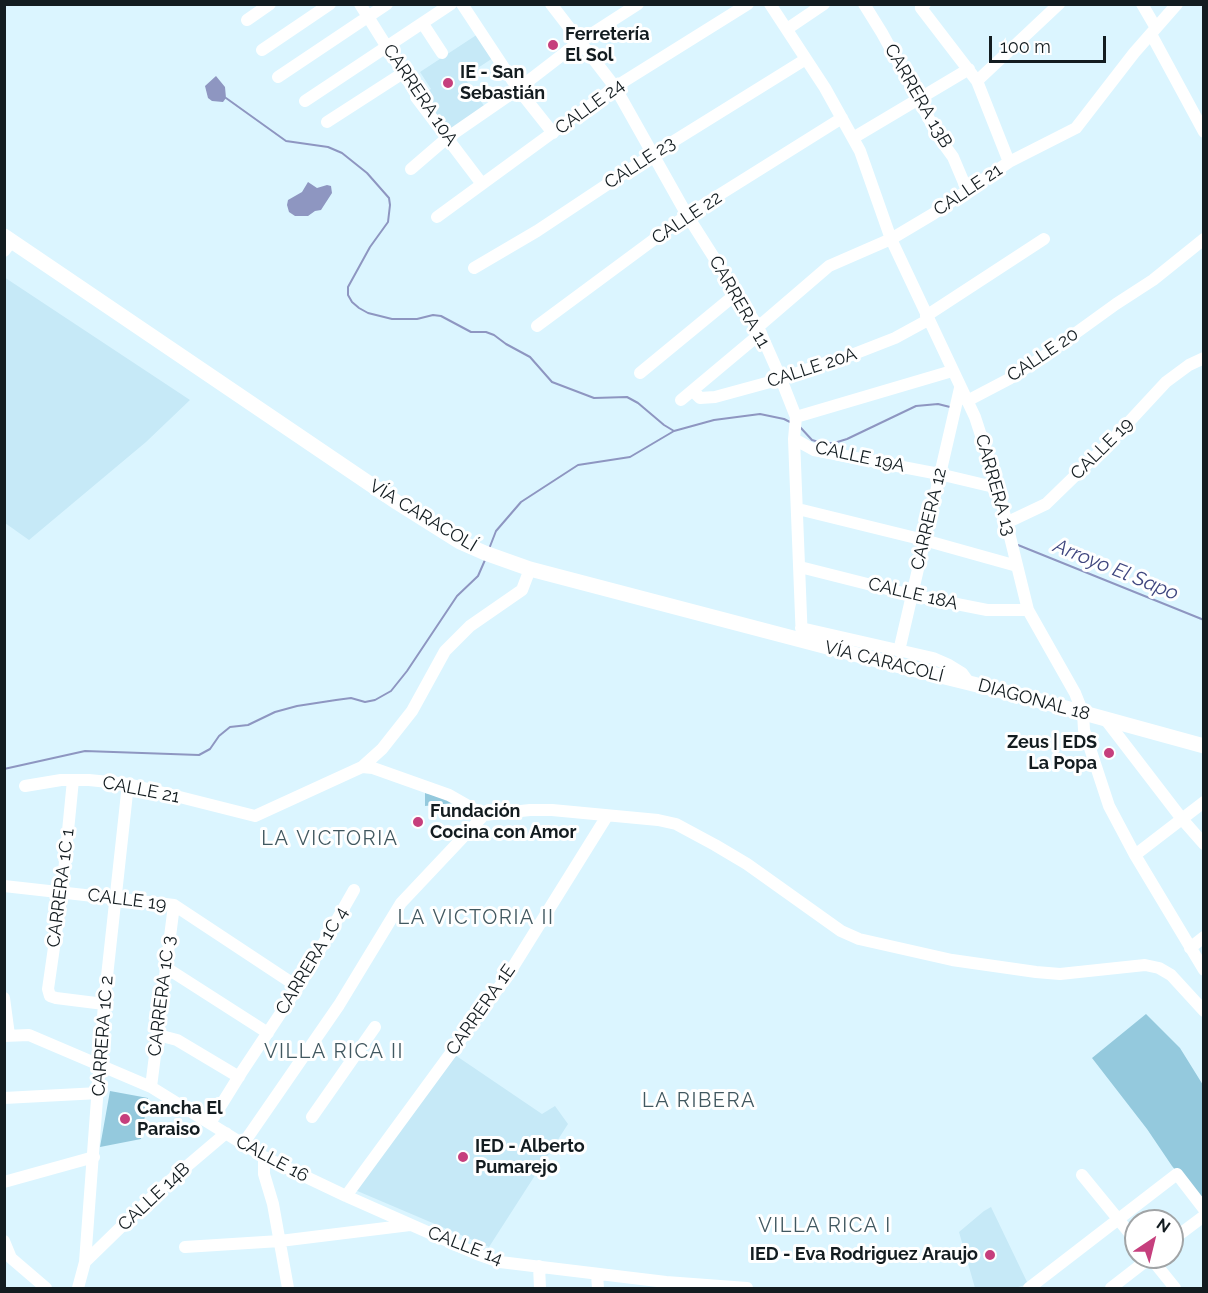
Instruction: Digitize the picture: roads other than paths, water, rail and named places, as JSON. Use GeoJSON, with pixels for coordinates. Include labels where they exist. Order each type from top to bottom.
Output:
{"type":"FeatureCollection","features":[{"type":"Feature","properties":{"kind":"main road","name":"VÍA CARACOLÍ"},"geometry":{"type":"LineString","coordinates":[[7,243],[460,542],[530,569],[802,634],[970,684]]}},
{"type":"Feature","properties":{"kind":"main road","name":"DIAGONAL 18"},"geometry":{"type":"LineString","coordinates":[[970,684],[1203,746]]}},
{"type":"Feature","properties":{"kind":"street"},"geometry":{"type":"LineString","coordinates":[[247,20],[270,4]]}},
{"type":"Feature","properties":{"kind":"street"},"geometry":{"type":"LineString","coordinates":[[262,50],[330,4]]}},
{"type":"Feature","properties":{"kind":"street","name":"CARRERA 10A"},"geometry":{"type":"LineString","coordinates":[[360,4],[417,95],[416,97],[482,184]]}},
{"type":"Feature","properties":{"kind":"street"},"geometry":{"type":"LineString","coordinates":[[278,77],[387,4]]}},
{"type":"Feature","properties":{"kind":"street"},"geometry":{"type":"LineString","coordinates":[[305,101],[451,4]]}},
{"type":"Feature","properties":{"kind":"street"},"geometry":{"type":"LineString","coordinates":[[462,4],[518,89],[553,133]]}},
{"type":"Feature","properties":{"kind":"street","name":"CARRERA 11"},"geometry":{"type":"LineString","coordinates":[[551,4],[615,87],[687,215],[759,330],[781,379],[795,421],[802,634]]}},
{"type":"Feature","properties":{"kind":"street"},"geometry":{"type":"LineString","coordinates":[[411,169],[447,138],[518,89],[579,42],[638,4]]}},
{"type":"Feature","properties":{"kind":"street","name":"CALLE 24"},"geometry":{"type":"LineString","coordinates":[[437,217],[615,87],[747,4]]}},
{"type":"Feature","properties":{"kind":"street","name":"CARRERA 13"},"geometry":{"type":"LineString","coordinates":[[770,4],[853,138],[891,239],[960,387],[959,406],[983,440],[1008,522],[1028,610],[1075,693],[1083,713],[1084,730],[1109,806],[1135,855],[1203,970]]}},
{"type":"Feature","properties":{"kind":"street"},"geometry":{"type":"LineString","coordinates":[[786,29],[824,4]]}},
{"type":"Feature","properties":{"kind":"street","name":"CARRERA 13B"},"geometry":{"type":"LineString","coordinates":[[864,4],[940,140],[953,158],[967,190]]}},
{"type":"Feature","properties":{"kind":"street"},"geometry":{"type":"LineString","coordinates":[[977,81],[1059,4]]}},
{"type":"Feature","properties":{"kind":"street"},"geometry":{"type":"LineString","coordinates":[[1142,4],[1203,132]]}},
{"type":"Feature","properties":{"kind":"street","name":"CALLE 21"},"geometry":{"type":"LineString","coordinates":[[681,400],[829,266],[891,239],[1009,162],[1076,128],[1177,4]]}},
{"type":"Feature","properties":{"kind":"street"},"geometry":{"type":"LineString","coordinates":[[922,6],[977,81],[1009,162]]}},
{"type":"Feature","properties":{"kind":"street"},"geometry":{"type":"LineString","coordinates":[[423,24],[442,53]]}},
{"type":"Feature","properties":{"kind":"street","name":"CALLE 23"},"geometry":{"type":"LineString","coordinates":[[474,268],[537,231],[653,154],[806,59]]}},
{"type":"Feature","properties":{"kind":"street"},"geometry":{"type":"LineString","coordinates":[[853,138],[969,69]]}},
{"type":"Feature","properties":{"kind":"street"},"geometry":{"type":"LineString","coordinates":[[327,122],[403,72]]}},
{"type":"Feature","properties":{"kind":"street","name":"CALLE 22"},"geometry":{"type":"LineString","coordinates":[[537,326],[687,215],[842,118]]}},
{"type":"Feature","properties":{"kind":"street","name":"CALLE 20A"},"geometry":{"type":"LineString","coordinates":[[693,390],[700,398],[715,397],[836,361],[895,338],[1044,239]]}},
{"type":"Feature","properties":{"kind":"street","name":"CALLE 20"},"geometry":{"type":"LineString","coordinates":[[959,406],[1009,379],[1044,356],[1153,280],[1203,239]]}},
{"type":"Feature","properties":{"kind":"street"},"geometry":{"type":"LineString","coordinates":[[640,373],[736,294]]}},
{"type":"Feature","properties":{"kind":"street","name":"CALLE 19"},"geometry":{"type":"LineString","coordinates":[[1008,522],[1046,504],[1115,437],[1166,382],[1203,358]]}},
{"type":"Feature","properties":{"kind":"street"},"geometry":{"type":"LineString","coordinates":[[795,421],[952,370]]}},
{"type":"Feature","properties":{"kind":"street","name":"CARRERA 12"},"geometry":{"type":"LineString","coordinates":[[899,651],[939,474],[959,406]]}},
{"type":"Feature","properties":{"kind":"street","name":"CALLE 19A"},"geometry":{"type":"LineString","coordinates":[[794,439],[814,450],[998,488]]}},
{"type":"Feature","properties":{"kind":"street"},"geometry":{"type":"LineString","coordinates":[[798,509],[1017,566]]}},
{"type":"Feature","properties":{"kind":"street","name":"CALLE 18A"},"geometry":{"type":"LineString","coordinates":[[800,567],[911,595],[987,610],[1028,610]]}},
{"type":"Feature","properties":{"kind":"street"},"geometry":{"type":"LineString","coordinates":[[362,767],[382,749],[412,711],[445,651],[470,626],[522,590],[530,569]]}},
{"type":"Feature","properties":{"kind":"street","name":"DIAGONAL 18"},"geometry":{"type":"LineString","coordinates":[[802,634],[933,658],[962,673],[970,684]]}},
{"type":"Feature","properties":{"kind":"street"},"geometry":{"type":"LineString","coordinates":[[1106,720],[1203,844]]}},
{"type":"Feature","properties":{"kind":"street"},"geometry":{"type":"LineString","coordinates":[[362,767],[373,768],[449,795],[484,815],[530,810],[578,812],[658,820],[675,824],[747,864],[841,931],[859,939],[932,956],[1036,972],[1060,974],[1144,965],[1159,968],[1171,975],[1203,1011]]}},
{"type":"Feature","properties":{"kind":"street","name":"CALLE 21"},"geometry":{"type":"LineString","coordinates":[[25,786],[61,780],[128,784],[255,816],[362,767]]}},
{"type":"Feature","properties":{"kind":"street","name":"CARRERA 1C 1"},"geometry":{"type":"LineString","coordinates":[[73,780],[62,892],[48,989],[50,996],[56,998],[104,1004]]}},
{"type":"Feature","properties":{"kind":"street","name":"CARRERA 1C 2"},"geometry":{"type":"LineString","coordinates":[[78,1288],[85,1262],[104,1004],[128,784]]}},
{"type":"Feature","properties":{"kind":"street"},"geometry":{"type":"LineString","coordinates":[[1135,855],[1203,802]]}},
{"type":"Feature","properties":{"kind":"street"},"geometry":{"type":"LineString","coordinates":[[243,1144],[339,1005],[401,903],[484,815]]}},
{"type":"Feature","properties":{"kind":"street","name":"CARRERA 1E"},"geometry":{"type":"LineString","coordinates":[[346,1196],[508,975],[607,816]]}},
{"type":"Feature","properties":{"kind":"street","name":"CALLE 19"},"geometry":{"type":"LineString","coordinates":[[4,886],[174,905],[298,987]]}},
{"type":"Feature","properties":{"kind":"street","name":"CARRERA 1C 4"},"geometry":{"type":"LineString","coordinates":[[210,1123],[298,987],[354,890]]}},
{"type":"Feature","properties":{"kind":"street","name":"CARRERA 1C 3"},"geometry":{"type":"LineString","coordinates":[[151,1088],[174,905]]}},
{"type":"Feature","properties":{"kind":"street"},"geometry":{"type":"LineString","coordinates":[[1190,948],[1203,937]]}},
{"type":"Feature","properties":{"kind":"street"},"geometry":{"type":"LineString","coordinates":[[165,967],[268,1033]]}},
{"type":"Feature","properties":{"kind":"street"},"geometry":{"type":"LineString","coordinates":[[4,998],[7,1035]]}},
{"type":"Feature","properties":{"kind":"street"},"geometry":{"type":"LineString","coordinates":[[312,1117],[375,1027]]}},
{"type":"Feature","properties":{"kind":"street","name":"CALLE 16"},"geometry":{"type":"LineString","coordinates":[[7,1035],[29,1035],[151,1088],[264,1157],[412,1224]]}},
{"type":"Feature","properties":{"kind":"street"},"geometry":{"type":"LineString","coordinates":[[158,1035],[177,1040],[239,1077]]}},
{"type":"Feature","properties":{"kind":"street"},"geometry":{"type":"LineString","coordinates":[[4,1098],[99,1093]]}},
{"type":"Feature","properties":{"kind":"street","name":"CALLE 14B"},"geometry":{"type":"LineString","coordinates":[[85,1262],[160,1190],[226,1133]]}},
{"type":"Feature","properties":{"kind":"street"},"geometry":{"type":"LineString","coordinates":[[4,1182],[94,1157]]}},
{"type":"Feature","properties":{"kind":"street"},"geometry":{"type":"LineString","coordinates":[[264,1157],[264,1174],[273,1204],[288,1288]]}},
{"type":"Feature","properties":{"kind":"street"},"geometry":{"type":"LineString","coordinates":[[1029,1288],[1177,1174],[1203,1209]]}},
{"type":"Feature","properties":{"kind":"street"},"geometry":{"type":"LineString","coordinates":[[1082,1175],[1124,1227]]}},
{"type":"Feature","properties":{"kind":"street"},"geometry":{"type":"LineString","coordinates":[[1184,1231],[1203,1216]]}},
{"type":"Feature","properties":{"kind":"street","name":"CALLE 14"},"geometry":{"type":"LineString","coordinates":[[185,1247],[280,1242],[412,1224],[500,1262],[667,1286],[747,1288]]}},
{"type":"Feature","properties":{"kind":"street"},"geometry":{"type":"LineString","coordinates":[[4,1241],[11,1258],[46,1288]]}},
{"type":"Feature","properties":{"kind":"street"},"geometry":{"type":"LineString","coordinates":[[4,1267],[18,1265]]}},
{"type":"Feature","properties":{"kind":"street"},"geometry":{"type":"LineString","coordinates":[[539,1266],[540,1288]]}},
{"type":"Feature","properties":{"kind":"street"},"geometry":{"type":"LineString","coordinates":[[1111,1288],[1135,1269]]}},
{"type":"Feature","properties":{"kind":"street"},"geometry":{"type":"LineString","coordinates":[[1160,1269],[1175,1288]]}},
{"type":"Feature","properties":{"kind":"street"},"geometry":{"type":"LineString","coordinates":[[597,1275],[598,1288]]}},
{"type":"Feature","properties":{"kind":"waterway","name":"Arroyo El Sapo"},"geometry":{"type":"LineString","coordinates":[[226,98],[286,141],[328,147],[342,153],[367,173],[389,198],[388,222],[370,247],[348,287],[348,295],[359,308],[368,313],[392,319],[441,316],[471,332],[486,332],[494,335],[530,357],[552,382],[594,398],[627,397],[674,431],[714,420],[760,414],[790,422]]}},
{"type":"Feature","properties":{"kind":"waterway","name":"Arroyo El Sapo"},"geometry":{"type":"LineString","coordinates":[[800,427],[812,440],[834,443],[916,406],[938,404],[950,407]]}},
{"type":"Feature","properties":{"kind":"waterway"},"geometry":{"type":"LineString","coordinates":[[489,549],[496,531],[521,502],[578,465],[630,457],[674,431]]}},
{"type":"Feature","properties":{"kind":"waterway","name":"Arroyo El Sapo"},"geometry":{"type":"LineString","coordinates":[[1018,545],[1204,620]]}},
{"type":"Feature","properties":{"kind":"waterway"},"geometry":{"type":"LineString","coordinates":[[4,769],[85,751],[199,755],[210,749],[219,736],[230,727],[248,725],[275,712],[297,706],[351,698],[365,702],[375,700],[391,691],[407,671],[457,596],[478,576],[485,560]]}},
{"type":"Feature","properties":{"kind":"place","name":"Ferretería El Sol"},"geometry":{"type":"Point","coordinates":[553,45]}},
{"type":"Feature","properties":{"kind":"place","name":"IE - San Sebastián"},"geometry":{"type":"Point","coordinates":[448,83]}},
{"type":"Feature","properties":{"kind":"place","name":"Zeus | EDS La Popa"},"geometry":{"type":"Point","coordinates":[1109,753]}},
{"type":"Feature","properties":{"kind":"place","name":"Fundación Cocina con Amor"},"geometry":{"type":"Point","coordinates":[418,822]}},
{"type":"Feature","properties":{"kind":"place","name":"Cancha El Paraiso"},"geometry":{"type":"Point","coordinates":[125,1119]}},
{"type":"Feature","properties":{"kind":"place","name":"IED - Alberto Pumarejo"},"geometry":{"type":"Point","coordinates":[463,1157]}},
{"type":"Feature","properties":{"kind":"place","name":"IED - Eva Rodriguez Araujo"},"geometry":{"type":"Point","coordinates":[990,1255]}},
{"type":"Feature","properties":{"kind":"district","name":"LA VICTORIA"},"geometry":{"type":"Point","coordinates":[330,839]}},
{"type":"Feature","properties":{"kind":"district","name":"LA VICTORIA II"},"geometry":{"type":"Point","coordinates":[476,918]}},
{"type":"Feature","properties":{"kind":"district","name":"VILLA RICA II"},"geometry":{"type":"Point","coordinates":[334,1052]}},
{"type":"Feature","properties":{"kind":"district","name":"LA RIBERA"},"geometry":{"type":"Point","coordinates":[699,1101]}},
{"type":"Feature","properties":{"kind":"district","name":"VILLA RICA I"},"geometry":{"type":"Point","coordinates":[825,1226]}}]}
